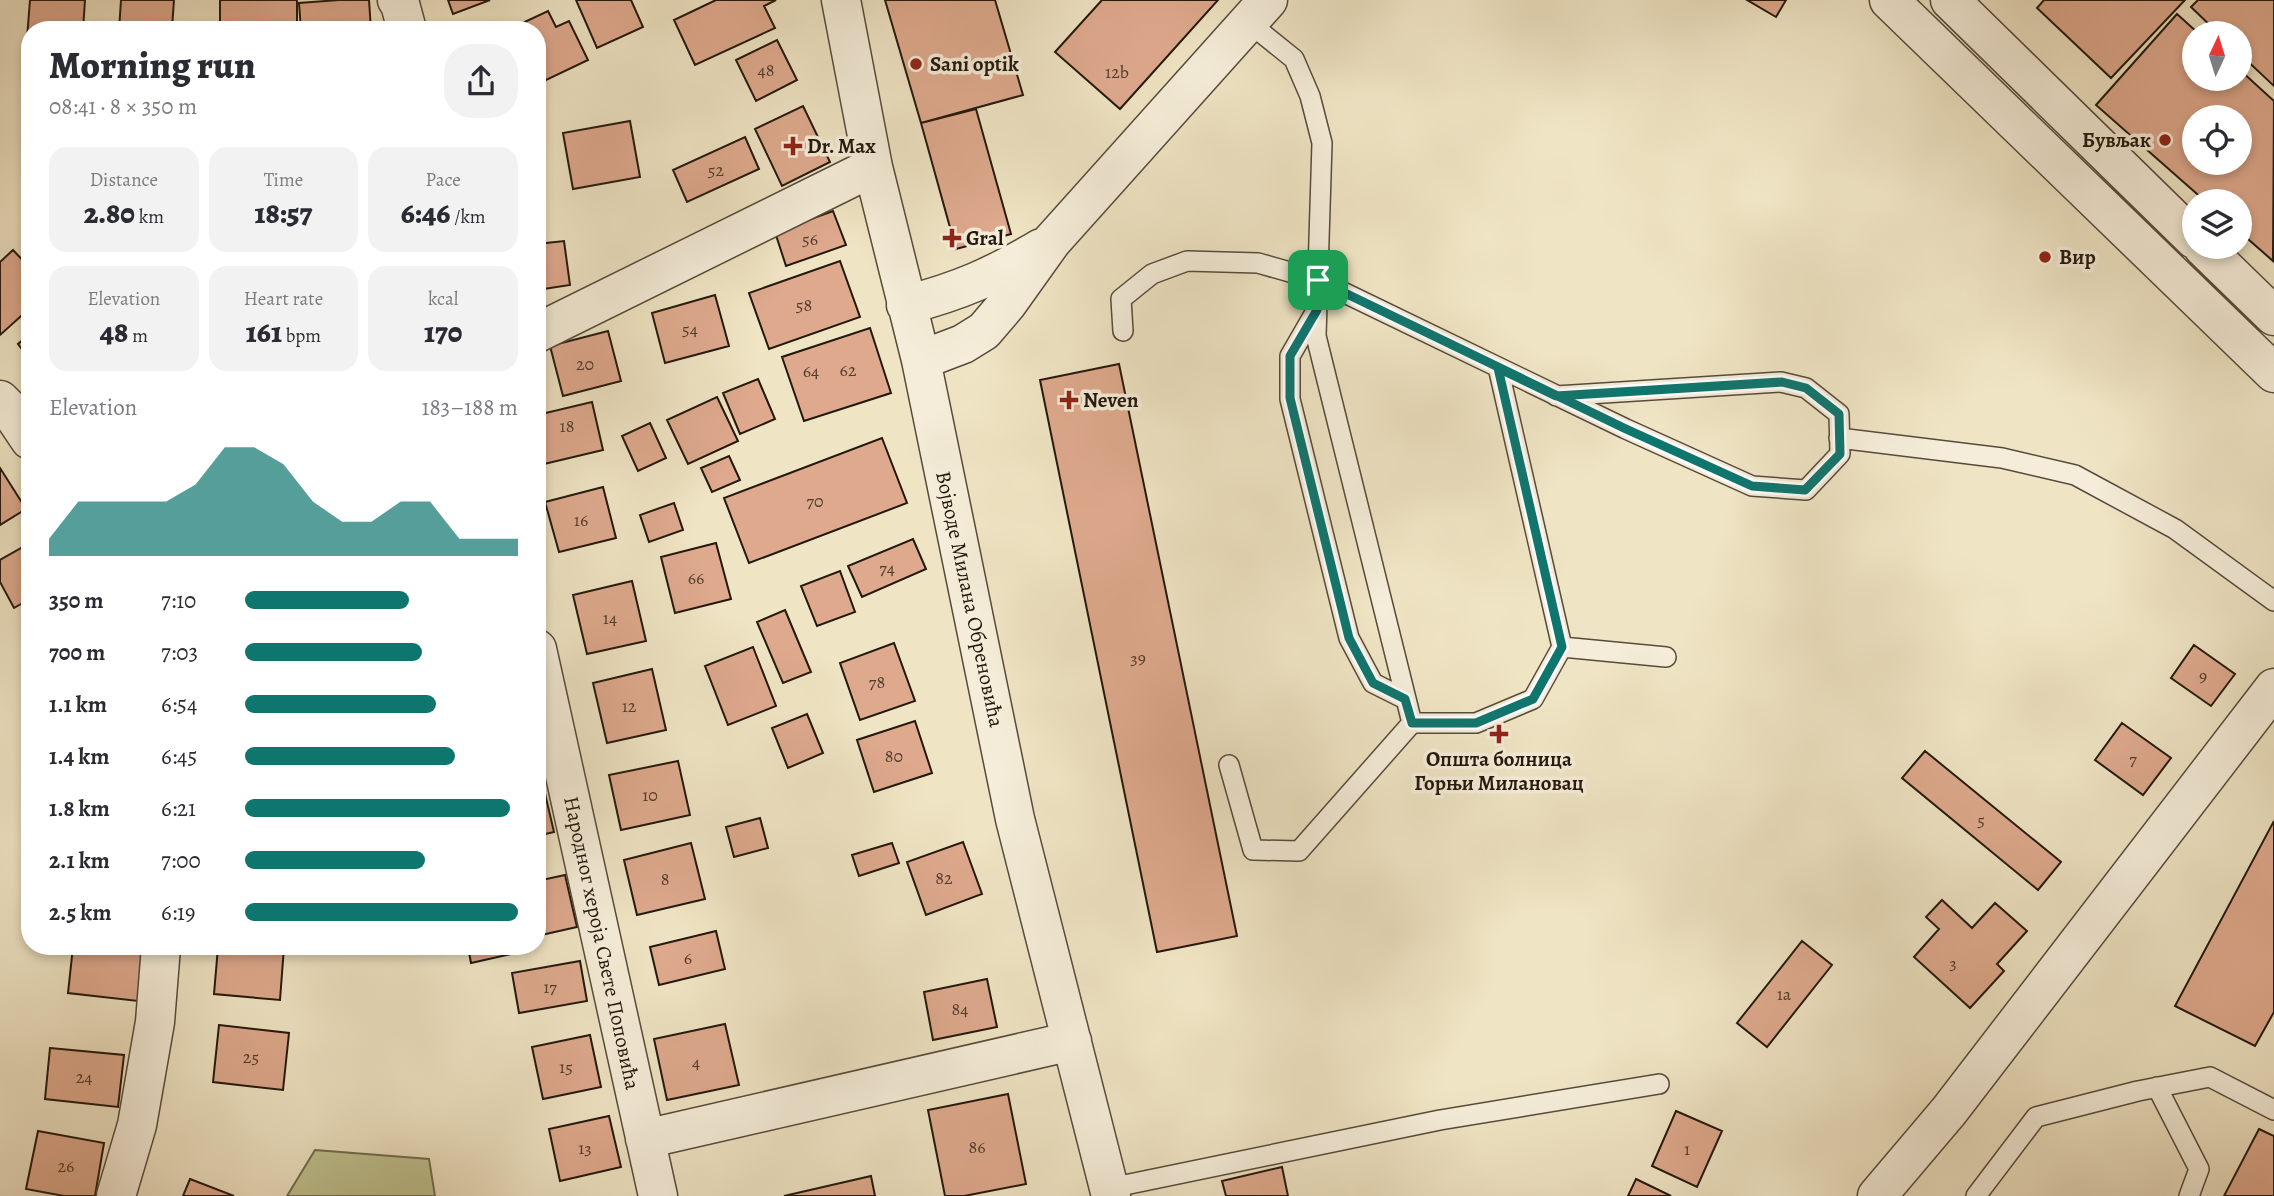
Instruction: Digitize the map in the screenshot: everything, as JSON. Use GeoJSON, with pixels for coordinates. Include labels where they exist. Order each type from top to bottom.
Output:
{"type":"FeatureCollection","features":[{"type":"Feature","properties":{"kind":"street"},"geometry":{"type":"LineString","coordinates":[[397,0],[405,21]]}},
{"type":"Feature","properties":{"kind":"street","name":"Војводе Милана Обреновића"},"geometry":{"type":"LineString","coordinates":[[841,0],[873,167],[921,360],[1016,819],[1110,1192]]}},
{"type":"Feature","properties":{"kind":"street"},"geometry":{"type":"LineString","coordinates":[[1889,0],[2274,373]]}},
{"type":"Feature","properties":{"kind":"street"},"geometry":{"type":"LineString","coordinates":[[1922,32],[1951,0],[2182,227]]}},
{"type":"Feature","properties":{"kind":"street"},"geometry":{"type":"LineString","coordinates":[[921,360],[963,344],[984,331],[1052,241],[1258,11]]}},
{"type":"Feature","properties":{"kind":"street"},"geometry":{"type":"LineString","coordinates":[[546,329],[873,167]]}},
{"type":"Feature","properties":{"kind":"street"},"geometry":{"type":"LineString","coordinates":[[906,305],[955,292],[999,273],[1052,241]]}},
{"type":"Feature","properties":{"kind":"street"},"geometry":{"type":"LineString","coordinates":[[2215,259],[2274,317]]}},
{"type":"Feature","properties":{"kind":"street"},"geometry":{"type":"LineString","coordinates":[[0,400],[21,427]]}},
{"type":"Feature","properties":{"kind":"street"},"geometry":{"type":"LineString","coordinates":[[1877,1196],[1949,1111],[2274,688]]}},
{"type":"Feature","properties":{"kind":"street","name":"Народног хероја Свете Поповића"},"geometry":{"type":"LineString","coordinates":[[546,690],[658,1196]]}},
{"type":"Feature","properties":{"kind":"street"},"geometry":{"type":"LineString","coordinates":[[116,1196],[137,1125],[155,1022],[160,955]]}},
{"type":"Feature","properties":{"kind":"street"},"geometry":{"type":"LineString","coordinates":[[645,1139],[1072,1041]]}},
{"type":"Feature","properties":{"kind":"lane"},"geometry":{"type":"LineString","coordinates":[[1258,11],[1294,59],[1310,96],[1322,143],[1316,336],[1345,444],[1412,723]]}},
{"type":"Feature","properties":{"kind":"lane"},"geometry":{"type":"LineString","coordinates":[[1123,331],[1121,299],[1152,274],[1187,261],[1258,263],[1318,280],[1556,396],[1752,486],[1805,490],[1840,454],[1839,414],[1806,388],[1782,382],[1556,396]]}},
{"type":"Feature","properties":{"kind":"lane"},"geometry":{"type":"LineString","coordinates":[[1317,310],[1290,356],[1290,398],[1349,638],[1373,683],[1405,699]]}},
{"type":"Feature","properties":{"kind":"lane"},"geometry":{"type":"LineString","coordinates":[[1229,765],[1253,850],[1299,851],[1412,723],[1476,723],[1533,699],[1562,647],[1498,368]]}},
{"type":"Feature","properties":{"kind":"lane"},"geometry":{"type":"LineString","coordinates":[[1839,438],[2002,458],[2075,475],[2175,529],[2274,601]]}},
{"type":"Feature","properties":{"kind":"lane"},"geometry":{"type":"LineString","coordinates":[[1562,647],[1666,657]]}},
{"type":"Feature","properties":{"kind":"lane"},"geometry":{"type":"LineString","coordinates":[[1976,1196],[2036,1117],[2157,1087],[2210,1077],[2274,1110]]}},
{"type":"Feature","properties":{"kind":"lane"},"geometry":{"type":"LineString","coordinates":[[1110,1192],[1440,1120],[1660,1084]]}},
{"type":"Feature","properties":{"kind":"lane"},"geometry":{"type":"LineString","coordinates":[[2157,1087],[2199,1170],[2189,1196]]}},
{"type":"Feature","properties":{"kind":"green space"},"geometry":{"type":"Polygon","coordinates":[[[315,1150],[429,1159],[435,1196],[287,1196],[315,1150]]]}},
{"type":"Feature","properties":{"kind":"building"},"geometry":{"type":"Polygon","coordinates":[[[30,0],[85,0],[84,21],[28,21],[30,0]]]}},
{"type":"Feature","properties":{"kind":"building"},"geometry":{"type":"Polygon","coordinates":[[[121,0],[174,0],[172,21],[120,21],[121,0]]]}},
{"type":"Feature","properties":{"kind":"building"},"geometry":{"type":"Polygon","coordinates":[[[220,0],[297,0],[297,21],[220,21],[220,0]]]}},
{"type":"Feature","properties":{"kind":"building"},"geometry":{"type":"Polygon","coordinates":[[[369,0],[370,21],[300,21],[299,3],[369,0]]]}},
{"type":"Feature","properties":{"kind":"building"},"geometry":{"type":"Polygon","coordinates":[[[448,0],[490,0],[453,14],[448,0]]]}},
{"type":"Feature","properties":{"kind":"building"},"geometry":{"type":"Polygon","coordinates":[[[576,0],[631,0],[643,27],[597,48],[576,0]]]}},
{"type":"Feature","properties":{"kind":"building"},"geometry":{"type":"Polygon","coordinates":[[[716,0],[776,0],[764,6],[775,28],[695,65],[674,20],[716,0]]]}},
{"type":"Feature","properties":{"kind":"building"},"geometry":{"type":"Polygon","coordinates":[[[885,0],[995,0],[1023,95],[921,123],[885,0]]]}},
{"type":"Feature","properties":{"kind":"building"},"geometry":{"type":"Polygon","coordinates":[[[1102,0],[1218,0],[1120,109],[1055,52],[1102,0]]]}},
{"type":"Feature","properties":{"kind":"building"},"geometry":{"type":"Polygon","coordinates":[[[1747,0],[1786,0],[1776,17],[1747,0]]]}},
{"type":"Feature","properties":{"kind":"building"},"geometry":{"type":"Polygon","coordinates":[[[2044,0],[2185,0],[2111,78],[2037,8],[2044,0]]]}},
{"type":"Feature","properties":{"kind":"building"},"geometry":{"type":"Polygon","coordinates":[[[2198,0],[2274,0],[2274,86],[2252,65],[2252,21],[2206,21],[2191,7],[2198,0]]]}},
{"type":"Feature","properties":{"kind":"building"},"geometry":{"type":"Polygon","coordinates":[[[548,11],[556,27],[569,21],[588,60],[546,80],[546,21],[527,21],[548,11]]]}},
{"type":"Feature","properties":{"kind":"building","name":"Бувљак"},"geometry":{"type":"Polygon","coordinates":[[[2177,14],[2185,21],[2182,21],[2182,91],[2252,91],[2252,81],[2274,101],[2273,261],[2252,243],[2252,189],[2191,189],[2096,105],[2177,14]]]}},
{"type":"Feature","properties":{"kind":"building"},"geometry":{"type":"Polygon","coordinates":[[[777,40],[797,80],[756,101],[736,60],[777,40]]]}},
{"type":"Feature","properties":{"kind":"building","name":"Dr. Max"},"geometry":{"type":"Polygon","coordinates":[[[803,106],[830,162],[782,186],[755,129],[803,106]]]}},
{"type":"Feature","properties":{"kind":"building"},"geometry":{"type":"Polygon","coordinates":[[[976,109],[1011,234],[956,249],[921,123],[976,109]]]}},
{"type":"Feature","properties":{"kind":"building"},"geometry":{"type":"Polygon","coordinates":[[[630,121],[640,177],[573,189],[563,133],[630,121]]]}},
{"type":"Feature","properties":{"kind":"building"},"geometry":{"type":"Polygon","coordinates":[[[745,137],[759,169],[687,202],[673,170],[745,137]]]}},
{"type":"Feature","properties":{"kind":"building"},"geometry":{"type":"Polygon","coordinates":[[[833,211],[846,245],[786,266],[775,232],[833,211]]]}},
{"type":"Feature","properties":{"kind":"building"},"geometry":{"type":"Polygon","coordinates":[[[564,241],[570,285],[546,289],[546,243],[564,241]]]}},
{"type":"Feature","properties":{"kind":"building"},"geometry":{"type":"Polygon","coordinates":[[[13,250],[21,258],[21,316],[0,335],[0,262],[13,250]]]}},
{"type":"Feature","properties":{"kind":"building"},"geometry":{"type":"Polygon","coordinates":[[[840,261],[860,317],[769,349],[749,293],[840,261]]]}},
{"type":"Feature","properties":{"kind":"building"},"geometry":{"type":"Polygon","coordinates":[[[715,295],[729,346],[665,363],[652,313],[715,295]]]}},
{"type":"Feature","properties":{"kind":"building"},"geometry":{"type":"Polygon","coordinates":[[[870,328],[891,393],[804,421],[782,357],[870,328]]]}},
{"type":"Feature","properties":{"kind":"building"},"geometry":{"type":"Polygon","coordinates":[[[608,331],[621,381],[563,396],[550,346],[608,331]]]}},
{"type":"Feature","properties":{"kind":"building"},"geometry":{"type":"Polygon","coordinates":[[[1119,364],[1237,936],[1157,952],[1040,380],[1119,364]]]}},
{"type":"Feature","properties":{"kind":"building"},"geometry":{"type":"Polygon","coordinates":[[[758,379],[775,419],[740,434],[723,393],[758,379]]]}},
{"type":"Feature","properties":{"kind":"building"},"geometry":{"type":"Polygon","coordinates":[[[717,397],[738,441],[688,464],[667,420],[717,397]]]}},
{"type":"Feature","properties":{"kind":"building"},"geometry":{"type":"Polygon","coordinates":[[[592,402],[603,450],[546,464],[546,413],[592,402]]]}},
{"type":"Feature","properties":{"kind":"building"},"geometry":{"type":"Polygon","coordinates":[[[650,423],[666,458],[638,471],[622,436],[650,423]]]}},
{"type":"Feature","properties":{"kind":"building"},"geometry":{"type":"Polygon","coordinates":[[[882,438],[907,503],[749,563],[724,498],[882,438]]]}},
{"type":"Feature","properties":{"kind":"building"},"geometry":{"type":"Polygon","coordinates":[[[729,456],[740,480],[712,492],[701,468],[729,456]]]}},
{"type":"Feature","properties":{"kind":"building"},"geometry":{"type":"Polygon","coordinates":[[[0,468],[21,501],[21,512],[0,525],[0,468]]]}},
{"type":"Feature","properties":{"kind":"building"},"geometry":{"type":"Polygon","coordinates":[[[603,487],[616,538],[559,552],[546,502],[603,487]]]}},
{"type":"Feature","properties":{"kind":"building"},"geometry":{"type":"Polygon","coordinates":[[[674,503],[683,530],[649,542],[640,515],[674,503]]]}},
{"type":"Feature","properties":{"kind":"building"},"geometry":{"type":"Polygon","coordinates":[[[913,539],[926,569],[862,597],[848,566],[913,539]]]}},
{"type":"Feature","properties":{"kind":"building"},"geometry":{"type":"Polygon","coordinates":[[[716,543],[731,599],[675,613],[661,557],[716,543]]]}},
{"type":"Feature","properties":{"kind":"building"},"geometry":{"type":"Polygon","coordinates":[[[21,548],[21,604],[14,608],[0,582],[0,560],[21,548]]]}},
{"type":"Feature","properties":{"kind":"building"},"geometry":{"type":"Polygon","coordinates":[[[840,571],[855,612],[817,626],[801,586],[840,571]]]}},
{"type":"Feature","properties":{"kind":"building"},"geometry":{"type":"Polygon","coordinates":[[[632,581],[646,641],[587,654],[573,595],[632,581]]]}},
{"type":"Feature","properties":{"kind":"building"},"geometry":{"type":"Polygon","coordinates":[[[785,610],[811,672],[783,683],[757,622],[785,610]]]}},
{"type":"Feature","properties":{"kind":"building"},"geometry":{"type":"Polygon","coordinates":[[[894,643],[915,701],[860,720],[840,663],[894,643]]]}},
{"type":"Feature","properties":{"kind":"building"},"geometry":{"type":"Polygon","coordinates":[[[2194,645],[2235,674],[2211,706],[2171,678],[2194,645]]]}},
{"type":"Feature","properties":{"kind":"building"},"geometry":{"type":"Polygon","coordinates":[[[753,647],[776,706],[728,725],[705,666],[753,647]]]}},
{"type":"Feature","properties":{"kind":"building"},"geometry":{"type":"Polygon","coordinates":[[[652,669],[666,730],[607,743],[593,683],[652,669]]]}},
{"type":"Feature","properties":{"kind":"building"},"geometry":{"type":"Polygon","coordinates":[[[807,714],[823,753],[788,768],[772,728],[807,714]]]}},
{"type":"Feature","properties":{"kind":"building"},"geometry":{"type":"Polygon","coordinates":[[[915,721],[932,773],[874,792],[857,740],[915,721]]]}},
{"type":"Feature","properties":{"kind":"building"},"geometry":{"type":"Polygon","coordinates":[[[2122,723],[2171,758],[2143,795],[2095,760],[2122,723]]]}},
{"type":"Feature","properties":{"kind":"building"},"geometry":{"type":"Polygon","coordinates":[[[1925,751],[2061,862],[2038,890],[1902,778],[1925,751]]]}},
{"type":"Feature","properties":{"kind":"building"},"geometry":{"type":"Polygon","coordinates":[[[678,761],[690,815],[621,830],[609,775],[678,761]]]}},
{"type":"Feature","properties":{"kind":"building"},"geometry":{"type":"Polygon","coordinates":[[[546,798],[554,832],[546,834],[546,798]]]}},
{"type":"Feature","properties":{"kind":"building"},"geometry":{"type":"Polygon","coordinates":[[[760,818],[768,848],[734,857],[726,827],[760,818]]]}},
{"type":"Feature","properties":{"kind":"building"},"geometry":{"type":"Polygon","coordinates":[[[2274,821],[2274,1012],[2255,1046],[2175,1006],[2274,821]]]}},
{"type":"Feature","properties":{"kind":"building"},"geometry":{"type":"Polygon","coordinates":[[[963,842],[982,894],[926,915],[907,862],[963,842]]]}},
{"type":"Feature","properties":{"kind":"building"},"geometry":{"type":"Polygon","coordinates":[[[691,843],[705,899],[637,915],[624,860],[691,843]]]}},
{"type":"Feature","properties":{"kind":"building"},"geometry":{"type":"Polygon","coordinates":[[[892,843],[899,863],[859,876],[852,855],[892,843]]]}},
{"type":"Feature","properties":{"kind":"building"},"geometry":{"type":"Polygon","coordinates":[[[565,875],[577,927],[546,934],[546,879],[565,875]]]}},
{"type":"Feature","properties":{"kind":"building"},"geometry":{"type":"Polygon","coordinates":[[[1942,900],[1972,928],[1995,903],[2027,931],[1997,964],[2004,971],[1970,1008],[1914,957],[1939,929],[1926,917],[1942,900]]]}},
{"type":"Feature","properties":{"kind":"building"},"geometry":{"type":"Polygon","coordinates":[[[716,931],[725,969],[659,985],[650,947],[716,931]]]}},
{"type":"Feature","properties":{"kind":"building"},"geometry":{"type":"Polygon","coordinates":[[[1802,941],[1832,965],[1767,1047],[1737,1023],[1802,941]]]}},
{"type":"Feature","properties":{"kind":"building"},"geometry":{"type":"Polygon","coordinates":[[[72,955],[143,955],[138,1001],[68,993],[72,955]]]}},
{"type":"Feature","properties":{"kind":"building"},"geometry":{"type":"Polygon","coordinates":[[[217,955],[283,955],[280,1000],[214,994],[217,955]]]}},
{"type":"Feature","properties":{"kind":"building"},"geometry":{"type":"Polygon","coordinates":[[[470,955],[507,955],[471,963],[470,955]]]}},
{"type":"Feature","properties":{"kind":"building"},"geometry":{"type":"Polygon","coordinates":[[[580,961],[587,1001],[519,1013],[512,973],[580,961]]]}},
{"type":"Feature","properties":{"kind":"building"},"geometry":{"type":"Polygon","coordinates":[[[987,979],[997,1027],[933,1040],[924,992],[987,979]]]}},
{"type":"Feature","properties":{"kind":"building"},"geometry":{"type":"Polygon","coordinates":[[[725,1024],[739,1085],[667,1100],[654,1039],[725,1024]]]}},
{"type":"Feature","properties":{"kind":"building"},"geometry":{"type":"Polygon","coordinates":[[[219,1025],[289,1033],[283,1090],[213,1082],[219,1025]]]}},
{"type":"Feature","properties":{"kind":"building"},"geometry":{"type":"Polygon","coordinates":[[[590,1035],[601,1087],[543,1099],[532,1047],[590,1035]]]}},
{"type":"Feature","properties":{"kind":"building"},"geometry":{"type":"Polygon","coordinates":[[[50,1048],[124,1055],[118,1107],[45,1099],[50,1048]]]}},
{"type":"Feature","properties":{"kind":"building"},"geometry":{"type":"Polygon","coordinates":[[[1008,1094],[1026,1184],[964,1196],[945,1196],[928,1110],[1008,1094]]]}},
{"type":"Feature","properties":{"kind":"building"},"geometry":{"type":"Polygon","coordinates":[[[1676,1111],[1722,1131],[1697,1187],[1652,1166],[1676,1111]]]}},
{"type":"Feature","properties":{"kind":"building"},"geometry":{"type":"Polygon","coordinates":[[[609,1116],[621,1167],[560,1181],[549,1129],[609,1116]]]}},
{"type":"Feature","properties":{"kind":"building"},"geometry":{"type":"Polygon","coordinates":[[[2259,1129],[2274,1136],[2274,1196],[2224,1196],[2259,1129]]]}},
{"type":"Feature","properties":{"kind":"building"},"geometry":{"type":"Polygon","coordinates":[[[38,1131],[104,1143],[95,1196],[64,1196],[26,1189],[38,1131]]]}},
{"type":"Feature","properties":{"kind":"building"},"geometry":{"type":"Polygon","coordinates":[[[1282,1167],[1288,1196],[1226,1196],[1222,1181],[1282,1167]]]}},
{"type":"Feature","properties":{"kind":"building"},"geometry":{"type":"Polygon","coordinates":[[[871,1176],[875,1196],[784,1196],[871,1176]]]}},
{"type":"Feature","properties":{"kind":"building"},"geometry":{"type":"Polygon","coordinates":[[[190,1179],[234,1196],[183,1196],[190,1179]]]}},
{"type":"Feature","properties":{"kind":"building"},"geometry":{"type":"Polygon","coordinates":[[[1636,1179],[1671,1196],[1628,1196],[1636,1179]]]}},
{"type":"Feature","properties":{"kind":"place","name":"Sani optik"},"geometry":{"type":"Point","coordinates":[916,64]}},
{"type":"Feature","properties":{"kind":"place","name":"Бувљак"},"geometry":{"type":"Point","coordinates":[2165,140]}},
{"type":"Feature","properties":{"kind":"place","name":"Dr. Max"},"geometry":{"type":"Point","coordinates":[793,146]}},
{"type":"Feature","properties":{"kind":"place","name":"Gral"},"geometry":{"type":"Point","coordinates":[952,238]}},
{"type":"Feature","properties":{"kind":"place","name":"Вир"},"geometry":{"type":"Point","coordinates":[2045,257]}},
{"type":"Feature","properties":{"kind":"place","name":"Neven"},"geometry":{"type":"Point","coordinates":[1069,400]}},
{"type":"Feature","properties":{"kind":"place","name":"Општа болница Горњи Милановац"},"geometry":{"type":"Point","coordinates":[1499,734]}},
{"type":"Feature","properties":{"kind":"route"},"geometry":{"type":"LineString","coordinates":[[1318,280],[1317,310],[1290,356],[1290,398],[1349,638],[1373,683],[1405,699],[1412,723],[1476,723],[1533,699],[1562,647],[1498,368],[1556,396],[1782,382],[1806,388],[1839,414],[1840,454],[1805,490],[1752,486],[1556,396],[1318,280]]}}]}
